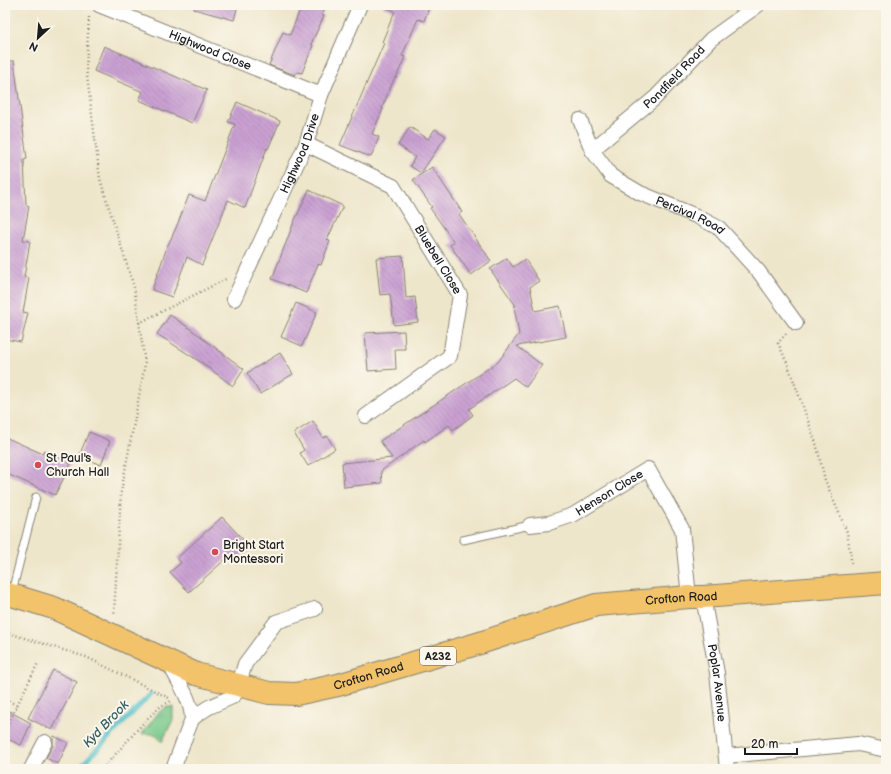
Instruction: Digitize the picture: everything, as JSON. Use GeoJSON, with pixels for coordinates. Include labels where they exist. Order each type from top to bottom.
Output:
{"type":"FeatureCollection","features":[{"type":"Feature","properties":{"kind":"main road","name":"Crofton Road"},"geometry":{"type":"LineString","coordinates":[[8,594],[54,608],[202,676],[268,693],[296,694],[338,685],[480,643],[596,605],[886,583]]}},
{"type":"Feature","properties":{"kind":"street","name":"Highwood Drive"},"geometry":{"type":"LineString","coordinates":[[234,299],[306,144],[321,96],[360,5]]}},
{"type":"Feature","properties":{"kind":"street","name":"Pondfield Road"},"geometry":{"type":"LineString","coordinates":[[592,150],[655,98],[711,39],[758,5]]}},
{"type":"Feature","properties":{"kind":"street","name":"Highwood Close"},"geometry":{"type":"LineString","coordinates":[[95,9],[321,96]]}},
{"type":"Feature","properties":{"kind":"street","name":"Percival Road"},"geometry":{"type":"LineString","coordinates":[[580,120],[592,150],[611,176],[640,193],[696,216],[719,228],[759,272],[796,323]]}},
{"type":"Feature","properties":{"kind":"street","name":"Bluebell Close"},"geometry":{"type":"LineString","coordinates":[[306,144],[393,186],[460,295],[450,356],[366,416]]}},
{"type":"Feature","properties":{"kind":"street","name":"Henson Close"},"geometry":{"type":"LineString","coordinates":[[530,525],[549,523],[573,514],[648,469],[682,529],[696,597]]}},
{"type":"Feature","properties":{"kind":"street","name":"Poplar Avenue"},"geometry":{"type":"LineString","coordinates":[[696,597],[717,674],[726,762]]}},
{"type":"Feature","properties":{"kind":"street"},"geometry":{"type":"LineString","coordinates":[[192,719],[209,707],[232,697],[236,693],[245,664],[276,622],[315,609]]}},
{"type":"Feature","properties":{"kind":"street"},"geometry":{"type":"LineString","coordinates":[[168,661],[192,712],[192,719],[173,769]]}},
{"type":"Feature","properties":{"kind":"street"},"geometry":{"type":"LineString","coordinates":[[31,769],[44,742]]}},
{"type":"Feature","properties":{"kind":"street"},"geometry":{"type":"LineString","coordinates":[[726,762],[858,744],[886,750]]}},
{"type":"Feature","properties":{"kind":"lane"},"geometry":{"type":"LineString","coordinates":[[8,594],[36,497]]}},
{"type":"Feature","properties":{"kind":"lane"},"geometry":{"type":"LineString","coordinates":[[463,540],[530,525]]}},
{"type":"Feature","properties":{"kind":"path"},"geometry":{"type":"LineString","coordinates":[[95,9],[86,68],[100,179],[134,287],[145,364],[121,492],[113,634]]}},
{"type":"Feature","properties":{"kind":"path"},"geometry":{"type":"LineString","coordinates":[[139,323],[249,268]]}},
{"type":"Feature","properties":{"kind":"path"},"geometry":{"type":"LineString","coordinates":[[796,323],[778,343],[788,365],[816,443],[825,480],[847,532],[855,586]]}},
{"type":"Feature","properties":{"kind":"path"},"geometry":{"type":"LineString","coordinates":[[5,632],[86,657],[173,700],[161,706],[148,718],[102,769]]}},
{"type":"Feature","properties":{"kind":"path"},"geometry":{"type":"LineString","coordinates":[[5,730],[38,664]]}},
{"type":"Feature","properties":{"kind":"path"},"geometry":{"type":"LineString","coordinates":[[5,698],[17,705]]}},
{"type":"Feature","properties":{"kind":"green space"},"geometry":{"type":"Polygon","coordinates":[[[167,707],[173,707],[173,720],[162,742],[158,737],[153,735],[142,734],[158,713],[167,707]]]}},
{"type":"Feature","properties":{"kind":"building"},"geometry":{"type":"Polygon","coordinates":[[[195,5],[238,5],[234,20],[194,9],[195,5]]]}},
{"type":"Feature","properties":{"kind":"building"},"geometry":{"type":"Polygon","coordinates":[[[302,5],[326,5],[322,15],[324,16],[311,44],[313,45],[302,73],[297,72],[295,75],[269,65],[283,32],[290,35],[302,5]]]}},
{"type":"Feature","properties":{"kind":"building"},"geometry":{"type":"Polygon","coordinates":[[[384,5],[430,5],[424,21],[418,19],[402,56],[405,57],[396,78],[395,77],[372,134],[379,137],[371,157],[340,145],[384,43],[382,42],[395,11],[383,7],[384,5]]]}},
{"type":"Feature","properties":{"kind":"building"},"geometry":{"type":"Polygon","coordinates":[[[104,46],[207,90],[192,123],[139,100],[143,92],[94,71],[104,46]]]}},
{"type":"Feature","properties":{"kind":"building"},"geometry":{"type":"Polygon","coordinates":[[[5,61],[14,61],[27,159],[24,160],[26,205],[29,206],[23,240],[30,241],[24,277],[29,278],[23,312],[28,313],[21,342],[5,339],[5,61]]]}},
{"type":"Feature","properties":{"kind":"building"},"geometry":{"type":"Polygon","coordinates":[[[237,102],[280,121],[268,149],[267,148],[245,208],[228,200],[202,265],[187,257],[172,297],[152,290],[167,247],[189,195],[205,201],[235,124],[228,122],[237,102]]]}},
{"type":"Feature","properties":{"kind":"building"},"geometry":{"type":"Polygon","coordinates":[[[410,127],[428,139],[435,129],[446,136],[421,173],[410,166],[415,157],[398,145],[410,127]]]}},
{"type":"Feature","properties":{"kind":"building"},"geometry":{"type":"Polygon","coordinates":[[[432,167],[462,212],[459,214],[491,261],[471,275],[450,245],[454,242],[430,208],[432,207],[413,180],[432,167]]]}},
{"type":"Feature","properties":{"kind":"building"},"geometry":{"type":"Polygon","coordinates":[[[309,190],[343,206],[327,240],[330,241],[321,265],[318,264],[306,293],[272,279],[294,222],[309,190]]]}},
{"type":"Feature","properties":{"kind":"building"},"geometry":{"type":"Polygon","coordinates":[[[403,256],[406,298],[415,297],[418,322],[394,325],[390,294],[380,295],[376,258],[403,256]]]}},
{"type":"Feature","properties":{"kind":"building"},"geometry":{"type":"Polygon","coordinates":[[[507,258],[513,267],[525,259],[539,281],[530,287],[535,311],[560,306],[566,337],[517,346],[542,365],[526,387],[514,378],[469,409],[473,415],[453,430],[449,425],[425,442],[424,440],[381,471],[382,483],[344,487],[342,463],[392,458],[380,441],[498,362],[519,334],[514,306],[516,306],[490,269],[507,258]]]}},
{"type":"Feature","properties":{"kind":"building"},"geometry":{"type":"Polygon","coordinates":[[[296,303],[317,312],[302,346],[281,337],[296,303]]]}},
{"type":"Feature","properties":{"kind":"building"},"geometry":{"type":"Polygon","coordinates":[[[170,315],[244,369],[233,386],[202,363],[157,334],[170,315]]]}},
{"type":"Feature","properties":{"kind":"building"},"geometry":{"type":"Polygon","coordinates":[[[404,331],[405,349],[395,349],[396,369],[368,371],[365,333],[404,331]]]}},
{"type":"Feature","properties":{"kind":"building"},"geometry":{"type":"Polygon","coordinates":[[[280,353],[293,374],[260,394],[247,373],[280,353]]]}},
{"type":"Feature","properties":{"kind":"building"},"geometry":{"type":"Polygon","coordinates":[[[313,421],[323,438],[327,436],[335,449],[308,466],[300,453],[304,450],[294,433],[313,421]]]}},
{"type":"Feature","properties":{"kind":"building"},"geometry":{"type":"Polygon","coordinates":[[[89,432],[110,441],[101,465],[79,456],[89,432]]]}},
{"type":"Feature","properties":{"kind":"building","name":"St Paul's Church Hall"},"geometry":{"type":"Polygon","coordinates":[[[5,437],[43,454],[44,450],[71,464],[55,495],[5,473],[5,437]]]}},
{"type":"Feature","properties":{"kind":"building","name":"Bright Start Montessori"},"geometry":{"type":"Polygon","coordinates":[[[222,517],[250,547],[235,562],[228,557],[189,592],[170,572],[181,563],[177,558],[222,517]]]}},
{"type":"Feature","properties":{"kind":"building"},"geometry":{"type":"Polygon","coordinates":[[[53,670],[77,682],[52,730],[28,718],[53,670]]]}},
{"type":"Feature","properties":{"kind":"building"},"geometry":{"type":"Polygon","coordinates":[[[5,709],[31,723],[21,745],[5,738],[5,709]]]}},
{"type":"Feature","properties":{"kind":"building"},"geometry":{"type":"Polygon","coordinates":[[[54,736],[68,743],[58,764],[46,758],[53,746],[54,736]]]}},
{"type":"Feature","properties":{"kind":"waterway","name":"Kyd Brook"},"geometry":{"type":"LineString","coordinates":[[78,769],[151,694]]}},
{"type":"Feature","properties":{"kind":"place","name":"St Paul's Church Hall"},"geometry":{"type":"Point","coordinates":[38,465]}},
{"type":"Feature","properties":{"kind":"place","name":"Bright Start Montessori"},"geometry":{"type":"Point","coordinates":[215,552]}}]}
